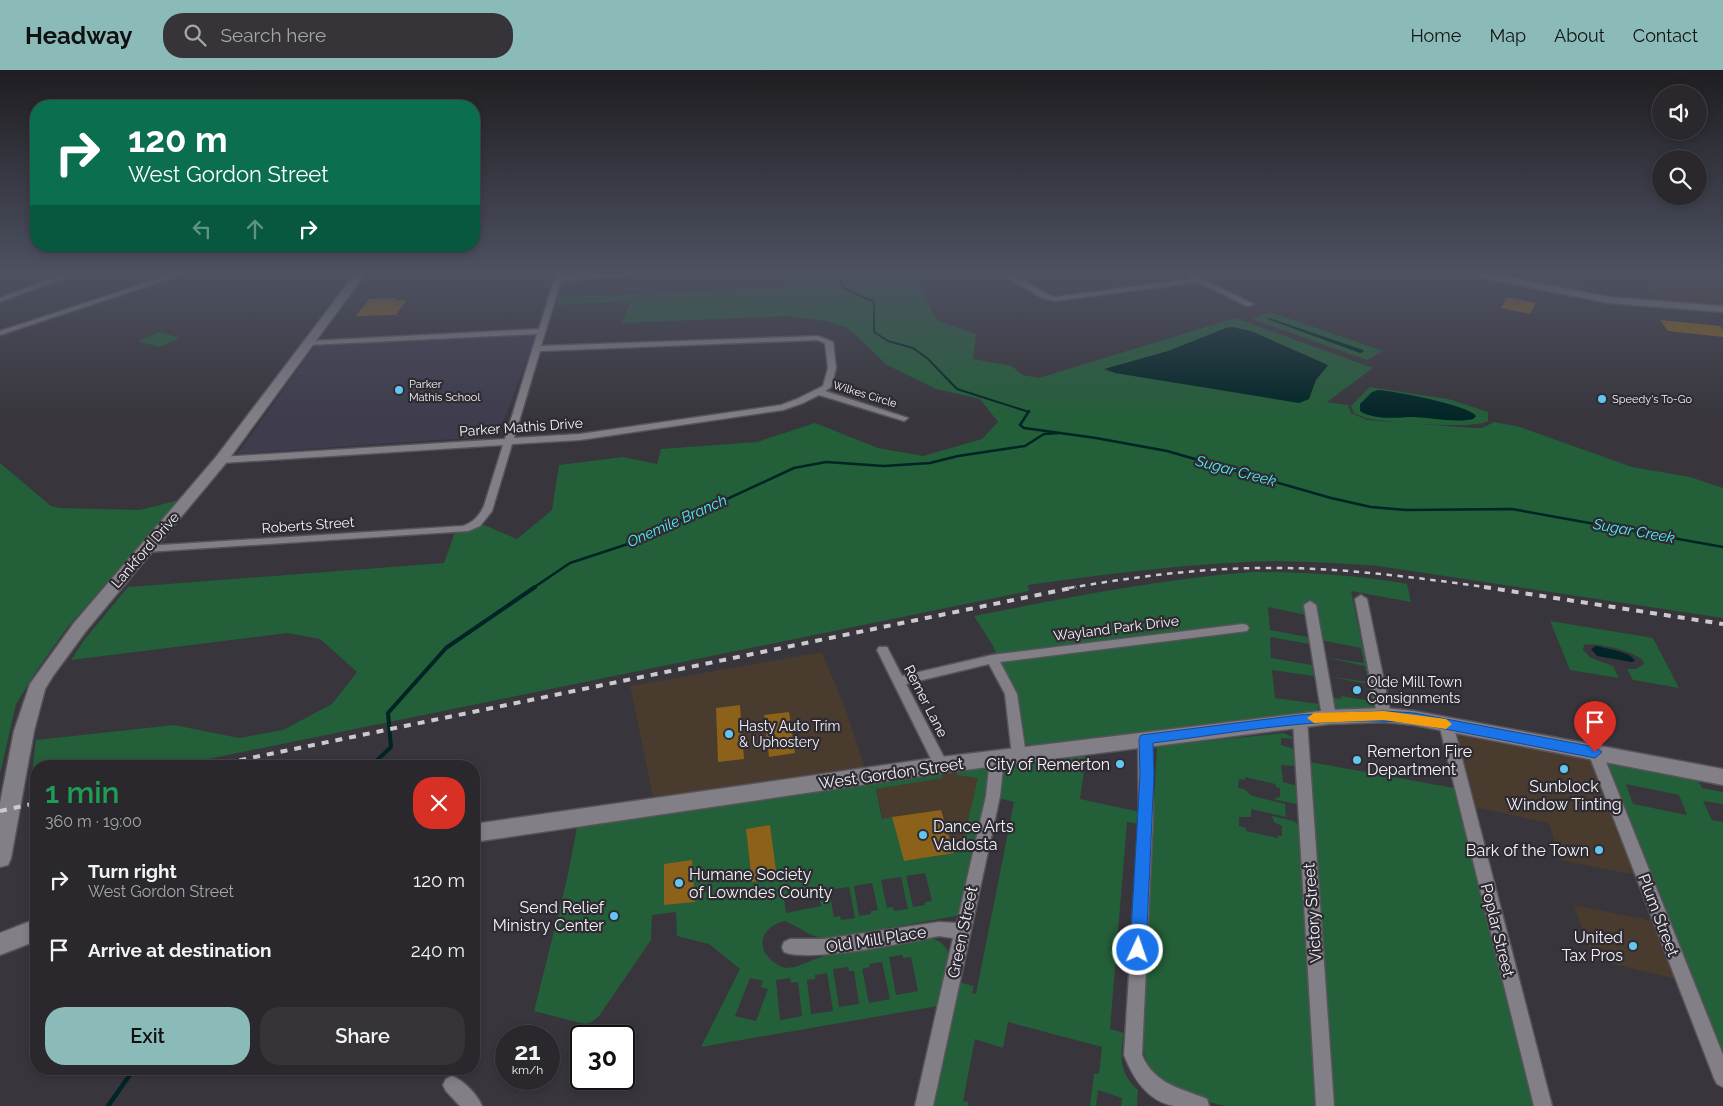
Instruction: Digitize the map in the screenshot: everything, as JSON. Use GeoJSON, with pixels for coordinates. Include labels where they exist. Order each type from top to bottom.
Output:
{"type":"FeatureCollection","features":[{"type":"Feature","properties":{"kind":"street"},"geometry":{"type":"LineString","coordinates":[[0,333],[33,322]]}},
{"type":"Feature","properties":{"kind":"street","name":"Lankford Drive"},"geometry":{"type":"LineString","coordinates":[[0,858],[24,731],[36,689],[80,626],[221,460],[324,322]]}},
{"type":"Feature","properties":{"kind":"street"},"geometry":{"type":"LineString","coordinates":[[507,442],[545,322]]}},
{"type":"Feature","properties":{"kind":"street"},"geometry":{"type":"LineString","coordinates":[[309,343],[542,331]]}},
{"type":"Feature","properties":{"kind":"street"},"geometry":{"type":"LineString","coordinates":[[536,349],[818,338],[829,342],[832,368],[827,387],[819,392]]}},
{"type":"Feature","properties":{"kind":"street","name":"Parker Mathis Drive"},"geometry":{"type":"LineString","coordinates":[[221,460],[619,433],[783,407],[819,392]]}},
{"type":"Feature","properties":{"kind":"street","name":"Wilkes Circle"},"geometry":{"type":"LineString","coordinates":[[819,392],[904,418]]}},
{"type":"Feature","properties":{"kind":"street","name":"Roberts Street"},"geometry":{"type":"LineString","coordinates":[[146,549],[263,543],[471,527],[478,524],[486,514],[507,442]]}},
{"type":"Feature","properties":{"kind":"street"},"geometry":{"type":"LineString","coordinates":[[1361,599],[1384,716]]}},
{"type":"Feature","properties":{"kind":"street"},"geometry":{"type":"LineString","coordinates":[[1310,605],[1329,717]]}},
{"type":"Feature","properties":{"kind":"street","name":"Wayland Park Drive"},"geometry":{"type":"LineString","coordinates":[[899,681],[992,659],[1243,628]]}},
{"type":"Feature","properties":{"kind":"street","name":"Remer Lane"},"geometry":{"type":"LineString","coordinates":[[883,650],[942,765]]}},
{"type":"Feature","properties":{"kind":"street"},"geometry":{"type":"LineString","coordinates":[[992,659],[1011,694],[1019,755]]}},
{"type":"Feature","properties":{"kind":"street","name":"West Gordon Street"},"geometry":{"type":"LineString","coordinates":[[480,831],[942,765],[1329,717],[1384,716],[1446,724],[1723,777]]}},
{"type":"Feature","properties":{"kind":"street","name":"Victory Street"},"geometry":{"type":"LineString","coordinates":[[1300,720],[1325,1106]]}},
{"type":"Feature","properties":{"kind":"street","name":"Poplar Street"},"geometry":{"type":"LineString","coordinates":[[1446,724],[1543,1106]]}},
{"type":"Feature","properties":{"kind":"street"},"geometry":{"type":"LineString","coordinates":[[1146,739],[1146,807],[1133,1055],[1138,1071],[1152,1087],[1164,1094],[1200,1106]]}},
{"type":"Feature","properties":{"kind":"street","name":"Plum Street"},"geometry":{"type":"LineString","coordinates":[[1595,752],[1723,1078]]}},
{"type":"Feature","properties":{"kind":"street","name":"Green Street"},"geometry":{"type":"LineString","coordinates":[[924,1106],[992,796],[997,758]]}},
{"type":"Feature","properties":{"kind":"street","name":"Old Mill Place"},"geometry":{"type":"LineString","coordinates":[[790,947],[824,948],[939,929],[962,931]]}},
{"type":"Feature","properties":{"kind":"street"},"geometry":{"type":"LineString","coordinates":[[0,944],[30,932]]}},
{"type":"Feature","properties":{"kind":"street"},"geometry":{"type":"LineString","coordinates":[[452,1084],[474,1106]]}},
{"type":"Feature","properties":{"kind":"shaded area"},"geometry":{"type":"Polygon","coordinates":[[[1276,322],[1282,322],[1363,350],[1364,352],[1360,353],[1276,322]]]}},
{"type":"Feature","properties":{"kind":"shaded area"},"geometry":{"type":"Polygon","coordinates":[[[1232,327],[1251,331],[1328,365],[1316,380],[1309,399],[1299,403],[1115,373],[1104,369],[1168,351],[1232,327]]]}},
{"type":"Feature","properties":{"kind":"shaded area","name":"Parker Mathis School"},"geometry":{"type":"Polygon","coordinates":[[[537,333],[498,436],[237,454],[316,345],[537,333]]]}},
{"type":"Feature","properties":{"kind":"shaded area"},"geometry":{"type":"Polygon","coordinates":[[[1378,390],[1446,403],[1460,407],[1476,416],[1473,419],[1459,421],[1414,417],[1386,418],[1360,411],[1360,404],[1372,392],[1378,390]]]}},
{"type":"Feature","properties":{"kind":"shaded area"},"geometry":{"type":"Polygon","coordinates":[[[1596,646],[1623,653],[1635,661],[1631,662],[1597,656],[1591,649],[1596,646]]]}},
{"type":"Feature","properties":{"kind":"shaded area"},"geometry":{"type":"Polygon","coordinates":[[[822,652],[847,713],[866,772],[654,801],[630,686],[822,652]]]}},
{"type":"Feature","properties":{"kind":"shaded area"},"geometry":{"type":"Polygon","coordinates":[[[1457,732],[1583,754],[1594,766],[1636,875],[1560,860],[1549,823],[1474,807],[1457,732]]]}},
{"type":"Feature","properties":{"kind":"shaded area"},"geometry":{"type":"Polygon","coordinates":[[[982,764],[973,855],[893,868],[874,779],[982,764]]]}},
{"type":"Feature","properties":{"kind":"shaded area"},"geometry":{"type":"Polygon","coordinates":[[[1574,905],[1653,921],[1676,979],[1592,959],[1574,905]]]}},
{"type":"Feature","properties":{"kind":"green space"},"geometry":{"type":"Polygon","coordinates":[[[830,322],[942,322],[976,334],[973,359],[1012,366],[1022,375],[1039,378],[1221,322],[1247,322],[1373,368],[1327,402],[1348,405],[1351,413],[1367,420],[1474,428],[1482,428],[1494,422],[1520,427],[1632,467],[1690,477],[1723,488],[1723,618],[1378,566],[1264,561],[1221,563],[1110,574],[1028,585],[1029,591],[203,760],[34,760],[36,740],[174,725],[239,738],[283,730],[332,704],[357,672],[320,639],[287,633],[71,660],[84,640],[128,587],[444,563],[455,532],[472,530],[484,525],[517,539],[552,510],[559,465],[623,457],[657,464],[661,449],[757,442],[815,423],[878,448],[923,456],[982,439],[998,422],[980,399],[936,389],[887,365],[848,328],[830,322]]]}},
{"type":"Feature","properties":{"kind":"green space"},"geometry":{"type":"Polygon","coordinates":[[[1261,322],[1300,322],[1383,351],[1367,360],[1261,322]]]}},
{"type":"Feature","properties":{"kind":"green space"},"geometry":{"type":"Polygon","coordinates":[[[159,332],[180,338],[159,347],[138,341],[159,332]]]}},
{"type":"Feature","properties":{"kind":"green space"},"geometry":{"type":"Polygon","coordinates":[[[1370,387],[1448,399],[1488,412],[1488,421],[1480,424],[1448,425],[1365,418],[1354,413],[1351,406],[1370,387]]]}},
{"type":"Feature","properties":{"kind":"green space"},"geometry":{"type":"Polygon","coordinates":[[[0,463],[51,506],[59,508],[140,510],[179,500],[67,628],[37,670],[16,704],[0,774],[0,463]]]}},
{"type":"Feature","properties":{"kind":"green space"},"geometry":{"type":"Polygon","coordinates":[[[1252,572],[1330,575],[1407,584],[1411,602],[1351,591],[1375,707],[1374,710],[1341,710],[1333,706],[1329,697],[1341,699],[1341,696],[1372,701],[1368,684],[1326,676],[1368,682],[1365,666],[1323,657],[1364,663],[1361,648],[1320,640],[1314,603],[1305,602],[1306,615],[1268,607],[1270,630],[1308,637],[1309,644],[1270,637],[1271,658],[1312,665],[1314,676],[1272,670],[1275,698],[1319,704],[1317,712],[1038,747],[1025,744],[1020,739],[1009,683],[992,644],[974,616],[1147,584],[1252,572]]]}},
{"type":"Feature","properties":{"kind":"green space"},"geometry":{"type":"Polygon","coordinates":[[[1550,621],[1653,638],[1679,688],[1633,680],[1627,669],[1636,669],[1643,665],[1644,662],[1633,654],[1606,646],[1584,645],[1583,650],[1591,658],[1613,666],[1619,678],[1570,670],[1550,621]]]}},
{"type":"Feature","properties":{"kind":"green space"},"geometry":{"type":"Polygon","coordinates":[[[1284,733],[1293,739],[1281,738],[1281,745],[1294,749],[1296,766],[1281,765],[1283,782],[1297,786],[1298,802],[1296,804],[1273,799],[1280,797],[1280,788],[1276,787],[1275,784],[1245,777],[1245,780],[1239,779],[1238,788],[1244,789],[1252,796],[1285,804],[1286,817],[1251,809],[1251,817],[1239,817],[1239,826],[1246,828],[1246,831],[1278,838],[1278,835],[1282,836],[1282,826],[1274,822],[1272,816],[1294,821],[1299,825],[1316,1106],[1226,1106],[1194,1098],[1172,1088],[1155,1075],[1149,1067],[1144,1053],[1142,1037],[1157,746],[1284,733]]]}},
{"type":"Feature","properties":{"kind":"green space"},"geometry":{"type":"Polygon","coordinates":[[[1087,750],[1080,799],[1140,812],[1139,824],[1127,822],[1110,1029],[1124,1033],[1122,1065],[1128,1078],[1138,1090],[1137,1106],[1121,1106],[1122,1098],[1098,1090],[1096,1106],[1090,1106],[1094,1073],[1099,1074],[1102,1047],[1008,1022],[1003,1048],[975,1039],[963,1101],[968,1102],[968,1106],[933,1106],[959,982],[974,986],[972,993],[976,994],[1014,802],[998,798],[1005,768],[1009,763],[1087,750]]]}},
{"type":"Feature","properties":{"kind":"green space"},"geometry":{"type":"Polygon","coordinates":[[[1310,762],[1454,788],[1533,1106],[1335,1106],[1310,762]]]}},
{"type":"Feature","properties":{"kind":"green space"},"geometry":{"type":"Polygon","coordinates":[[[1606,762],[1695,775],[1702,788],[1723,792],[1723,804],[1703,801],[1712,820],[1723,822],[1723,1060],[1606,762]],[[1626,784],[1633,804],[1687,815],[1679,795],[1626,784]]]}},
{"type":"Feature","properties":{"kind":"green space"},"geometry":{"type":"Polygon","coordinates":[[[987,766],[991,770],[991,776],[956,916],[827,939],[811,934],[785,921],[768,930],[762,943],[768,957],[785,968],[795,967],[826,955],[930,938],[934,939],[945,946],[949,956],[938,1006],[701,1047],[740,969],[709,944],[677,936],[676,912],[652,915],[651,940],[599,1016],[592,1022],[585,1024],[534,1011],[567,879],[578,822],[940,772],[943,778],[876,789],[882,819],[892,817],[904,860],[961,851],[978,778],[957,775],[957,770],[987,766]],[[925,873],[906,876],[913,907],[925,905],[925,902],[932,901],[925,873]],[[901,877],[881,880],[887,908],[893,907],[894,911],[908,909],[901,877]],[[872,883],[854,886],[859,916],[871,914],[871,911],[878,910],[872,883]],[[849,887],[829,890],[834,917],[840,916],[841,920],[855,918],[849,887]],[[821,889],[784,897],[786,913],[821,906],[820,901],[824,900],[821,889]],[[902,955],[889,957],[896,995],[918,991],[911,957],[903,958],[902,955]],[[882,962],[869,964],[870,967],[862,969],[869,1003],[890,999],[882,962]],[[848,967],[833,969],[839,1007],[859,1004],[854,971],[849,971],[848,967]],[[827,973],[815,975],[815,979],[807,980],[811,1014],[833,1011],[827,973]],[[750,978],[735,1016],[756,1021],[768,989],[761,987],[763,981],[750,978]],[[790,978],[776,980],[780,1020],[802,1016],[798,982],[791,983],[790,978]]]}},
{"type":"Feature","properties":{"kind":"building"},"geometry":{"type":"Polygon","coordinates":[[[1662,322],[1720,326],[1723,330],[1723,337],[1668,331],[1662,322]]]}},
{"type":"Feature","properties":{"kind":"building","name":"Hasty Auto Trim & Uphostery"},"geometry":{"type":"Polygon","coordinates":[[[740,705],[744,759],[718,762],[716,708],[740,705]]]}},
{"type":"Feature","properties":{"kind":"building"},"geometry":{"type":"Polygon","coordinates":[[[789,712],[795,753],[769,757],[764,715],[789,712]]]}},
{"type":"Feature","properties":{"kind":"building","name":"Dance Arts Valdosta"},"geometry":{"type":"Polygon","coordinates":[[[941,810],[954,853],[904,861],[892,817],[941,810]]]}},
{"type":"Feature","properties":{"kind":"building"},"geometry":{"type":"Polygon","coordinates":[[[770,825],[777,878],[752,882],[746,829],[770,825]]]}},
{"type":"Feature","properties":{"kind":"building","name":"Humane Society of Lowndes County"},"geometry":{"type":"Polygon","coordinates":[[[692,860],[695,902],[664,905],[664,864],[692,860]]]}},
{"type":"Feature","properties":{"kind":"waterway","name":"Sugar Creek"},"geometry":{"type":"LineString","coordinates":[[874,322],[874,332],[888,341],[913,348],[927,358],[957,389],[1028,412]]}},
{"type":"Feature","properties":{"kind":"waterway","name":"Sugar Creek"},"geometry":{"type":"LineString","coordinates":[[1028,412],[1020,425],[1024,428],[1096,438],[1167,451],[1331,498],[1371,507],[1406,510],[1512,509],[1723,547]]}},
{"type":"Feature","properties":{"kind":"waterway","name":"Onemile Branch"},"geometry":{"type":"LineString","coordinates":[[533,588],[570,563],[634,542],[794,468],[826,462],[884,466],[930,463],[958,456],[1025,446],[1044,434],[1059,433]]}},
{"type":"Feature","properties":{"kind":"waterway","name":"Onemile Branch"},"geometry":{"type":"LineString","coordinates":[[377,760],[391,747],[388,713],[446,648],[535,587]]}},
{"type":"Feature","properties":{"kind":"waterway","name":"Onemile Branch"},"geometry":{"type":"LineString","coordinates":[[108,1106],[130,1075]]}},
{"type":"Feature","properties":{"kind":"railway"},"geometry":{"type":"LineString","coordinates":[[1069,588],[1167,574],[1241,568],[1351,571],[1493,588]]}},
{"type":"Feature","properties":{"kind":"railway"},"geometry":{"type":"LineString","coordinates":[[241,760],[1076,587]]}},
{"type":"Feature","properties":{"kind":"railway"},"geometry":{"type":"LineString","coordinates":[[1484,587],[1723,624]]}},
{"type":"Feature","properties":{"kind":"railway"},"geometry":{"type":"LineString","coordinates":[[0,811],[30,804]]}},
{"type":"Feature","properties":{"kind":"slow traffic"},"geometry":{"type":"LineString","coordinates":[[1314,718],[1384,716],[1414,718],[1446,724]]}},
{"type":"Feature","properties":{"kind":"place","name":"Parker Mathis School"},"geometry":{"type":"Point","coordinates":[399,390]}},
{"type":"Feature","properties":{"kind":"place","name":"Speedy's To-Go"},"geometry":{"type":"Point","coordinates":[1602,399]}},
{"type":"Feature","properties":{"kind":"place","name":"Olde Mill Town Consignments"},"geometry":{"type":"Point","coordinates":[1357,690]}},
{"type":"Feature","properties":{"kind":"place","name":"Hasty Auto Trim & Uphostery"},"geometry":{"type":"Point","coordinates":[729,734]}},
{"type":"Feature","properties":{"kind":"place","name":"Remerton Fire Department"},"geometry":{"type":"Point","coordinates":[1357,760]}},
{"type":"Feature","properties":{"kind":"place","name":"City of Remerton"},"geometry":{"type":"Point","coordinates":[1120,764]}},
{"type":"Feature","properties":{"kind":"place","name":"Sunblock Window Tinting"},"geometry":{"type":"Point","coordinates":[1564,769]}},
{"type":"Feature","properties":{"kind":"place","name":"Dance Arts Valdosta"},"geometry":{"type":"Point","coordinates":[923,835]}},
{"type":"Feature","properties":{"kind":"place","name":"Bark of the Town"},"geometry":{"type":"Point","coordinates":[1599,850]}},
{"type":"Feature","properties":{"kind":"place","name":"Humane Society of Lowndes County"},"geometry":{"type":"Point","coordinates":[679,883]}},
{"type":"Feature","properties":{"kind":"place","name":"Send Relief Ministry Center"},"geometry":{"type":"Point","coordinates":[614,916]}},
{"type":"Feature","properties":{"kind":"place","name":"United Tax Pros"},"geometry":{"type":"Point","coordinates":[1633,946]}},
{"type":"Feature","properties":{"kind":"route"},"geometry":{"type":"LineString","coordinates":[[1138,950],[1146,815],[1146,739],[1329,717],[1384,716],[1414,718],[1595,752]]}}]}
